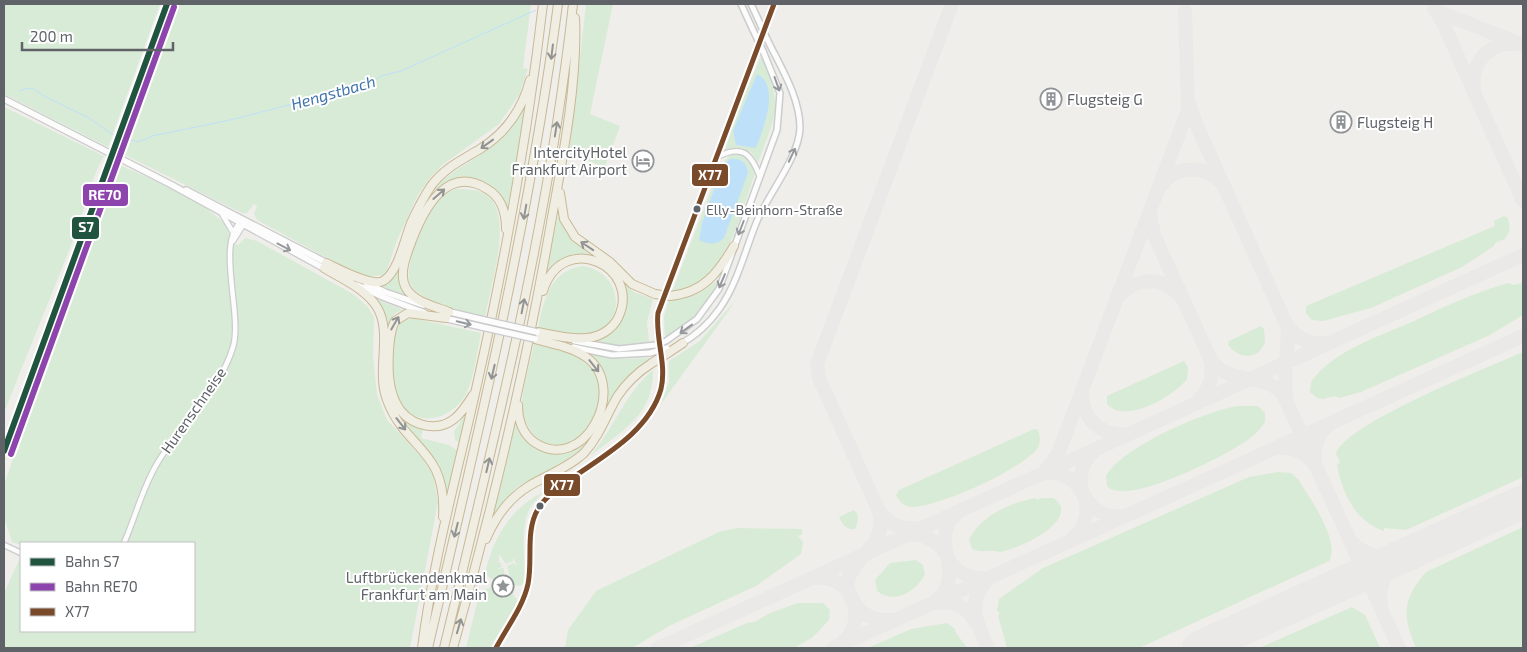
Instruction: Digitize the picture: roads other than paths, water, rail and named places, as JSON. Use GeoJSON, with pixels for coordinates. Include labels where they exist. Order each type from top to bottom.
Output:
{"type":"FeatureCollection","features":[{"type":"Feature","properties":{"kind":"highway"},"geometry":{"type":"LineString","coordinates":[[422,648],[438,559],[505,251],[529,120],[543,4]]}},
{"type":"Feature","properties":{"kind":"highway"},"geometry":{"type":"LineString","coordinates":[[428,648],[504,321],[539,135],[558,4]]}},
{"type":"Feature","properties":{"kind":"highway"},"geometry":{"type":"LineString","coordinates":[[453,648],[478,559],[532,324],[560,173],[575,46],[574,4]]}},
{"type":"Feature","properties":{"kind":"highway"},"geometry":{"type":"LineString","coordinates":[[444,648],[522,316],[554,143],[574,4]]}},
{"type":"Feature","properties":{"kind":"highway"},"geometry":{"type":"LineString","coordinates":[[325,266],[372,282],[381,282],[389,276],[395,268],[415,216],[429,190],[448,168],[481,149],[508,127],[523,100],[536,59]]}},
{"type":"Feature","properties":{"kind":"highway"},"geometry":{"type":"LineString","coordinates":[[560,173],[562,212],[570,230],[578,240],[617,268],[632,284],[655,294],[670,296],[685,294],[708,282],[716,276],[734,246]]}},
{"type":"Feature","properties":{"kind":"highway"},"geometry":{"type":"LineString","coordinates":[[448,315],[416,298],[406,289],[403,279],[405,260],[414,234],[422,215],[435,196],[459,183],[472,183],[489,190],[499,200],[503,210],[506,223],[505,251]]}},
{"type":"Feature","properties":{"kind":"highway"},"geometry":{"type":"LineString","coordinates":[[532,324],[546,280],[563,263],[578,258],[592,260],[605,266],[618,280],[622,295],[621,307],[615,322],[605,332],[583,339],[536,335]]}},
{"type":"Feature","properties":{"kind":"highway"},"geometry":{"type":"LineString","coordinates":[[325,266],[372,300],[381,314],[384,329],[383,381],[386,398],[394,416],[432,461],[442,485],[443,507],[438,559]]}},
{"type":"Feature","properties":{"kind":"highway"},"geometry":{"type":"LineString","coordinates":[[448,315],[408,313],[400,316],[394,322],[389,344],[389,374],[396,404],[412,421],[426,426],[438,426],[457,416],[476,388]]}},
{"type":"Feature","properties":{"kind":"highway"},"geometry":{"type":"LineString","coordinates":[[520,381],[519,420],[528,436],[539,444],[559,449],[575,445],[583,440],[597,421],[604,390],[601,375],[596,366],[574,350],[536,335]]}},
{"type":"Feature","properties":{"kind":"highway"},"geometry":{"type":"LineString","coordinates":[[478,559],[489,532],[508,504],[522,490],[565,467],[584,452],[598,433],[618,396],[636,375],[667,351],[682,343]]}},
{"type":"Feature","properties":{"kind":"main road"},"geometry":{"type":"LineString","coordinates":[[4,99],[170,184],[241,225],[325,266],[385,292],[482,327],[536,335]]}},
{"type":"Feature","properties":{"kind":"main road"},"geometry":{"type":"LineString","coordinates":[[170,184],[204,198],[246,220],[325,266]]}},
{"type":"Feature","properties":{"kind":"main road"},"geometry":{"type":"LineString","coordinates":[[448,315],[484,320],[536,335]]}},
{"type":"Feature","properties":{"kind":"street"},"geometry":{"type":"LineString","coordinates":[[536,335],[612,348],[649,346],[666,341],[692,325],[712,301],[725,276],[734,246],[777,130],[780,104],[778,85],[742,4]]}},
{"type":"Feature","properties":{"kind":"street"},"geometry":{"type":"LineString","coordinates":[[682,343],[711,319],[729,293],[758,219],[790,160],[799,138],[800,124],[796,104],[751,4]]}},
{"type":"Feature","properties":{"kind":"street"},"geometry":{"type":"LineString","coordinates":[[496,648],[527,589],[532,530],[538,510],[553,492],[632,434],[656,403],[662,384],[656,329],[658,313],[774,4]]}},
{"type":"Feature","properties":{"kind":"street"},"geometry":{"type":"LineString","coordinates":[[717,157],[734,151],[743,152],[751,157],[760,177]]}},
{"type":"Feature","properties":{"kind":"street"},"geometry":{"type":"LineString","coordinates":[[222,214],[234,235]]}},
{"type":"Feature","properties":{"kind":"street","name":"Hurenschneise"},"geometry":{"type":"LineString","coordinates":[[124,542],[150,476],[169,445],[215,384],[233,348],[237,319],[229,268],[234,235],[246,220]]}},
{"type":"Feature","properties":{"kind":"street","name":"Hurenschneise"},"geometry":{"type":"LineString","coordinates":[[233,242],[241,225]]}},
{"type":"Feature","properties":{"kind":"street"},"geometry":{"type":"LineString","coordinates":[[536,335],[612,355],[667,351]]}},
{"type":"Feature","properties":{"kind":"street"},"geometry":{"type":"LineString","coordinates":[[4,545],[20,552]]}},
{"type":"Feature","properties":{"kind":"water"},"geometry":{"type":"Polygon","coordinates":[[[757,74],[764,80],[768,88],[769,98],[766,120],[756,148],[736,145],[733,131],[757,74]]]}},
{"type":"Feature","properties":{"kind":"water"},"geometry":{"type":"Polygon","coordinates":[[[730,159],[737,159],[742,162],[746,166],[748,173],[724,238],[712,244],[699,240],[702,223],[723,165],[730,159]]]}},
{"type":"Feature","properties":{"kind":"waterway","name":"Hengstbach"},"geometry":{"type":"LineString","coordinates":[[121,138],[139,142],[152,136],[230,120],[348,90],[372,82],[381,76],[401,71],[536,10]]}},
{"type":"Feature","properties":{"kind":"waterway","name":"Hengstbach"},"geometry":{"type":"LineString","coordinates":[[20,91],[29,88],[34,89],[42,95],[89,118],[113,135]]}},
{"type":"Feature","properties":{"kind":"rail line","name":"S7"},"geometry":{"type":"LineString","coordinates":[[4,451],[167,4]]}},
{"type":"Feature","properties":{"kind":"rail line","name":"RE70"},"geometry":{"type":"LineString","coordinates":[[11,454],[174,7]]}},
{"type":"Feature","properties":{"kind":"place","name":"Flugsteig G"},"geometry":{"type":"Point","coordinates":[1051,99]}},
{"type":"Feature","properties":{"kind":"place","name":"Flugsteig H"},"geometry":{"type":"Point","coordinates":[1341,122]}},
{"type":"Feature","properties":{"kind":"place","name":"IntercityHotel Frankfurt Airport"},"geometry":{"type":"Point","coordinates":[643,161]}},
{"type":"Feature","properties":{"kind":"place","name":"Elly-Beinhorn-Straße"},"geometry":{"type":"Point","coordinates":[697,209]}},
{"type":"Feature","properties":{"kind":"place","name":"Luftbrückendenkmal Frankfurt am Main"},"geometry":{"type":"Point","coordinates":[503,586]}}]}
